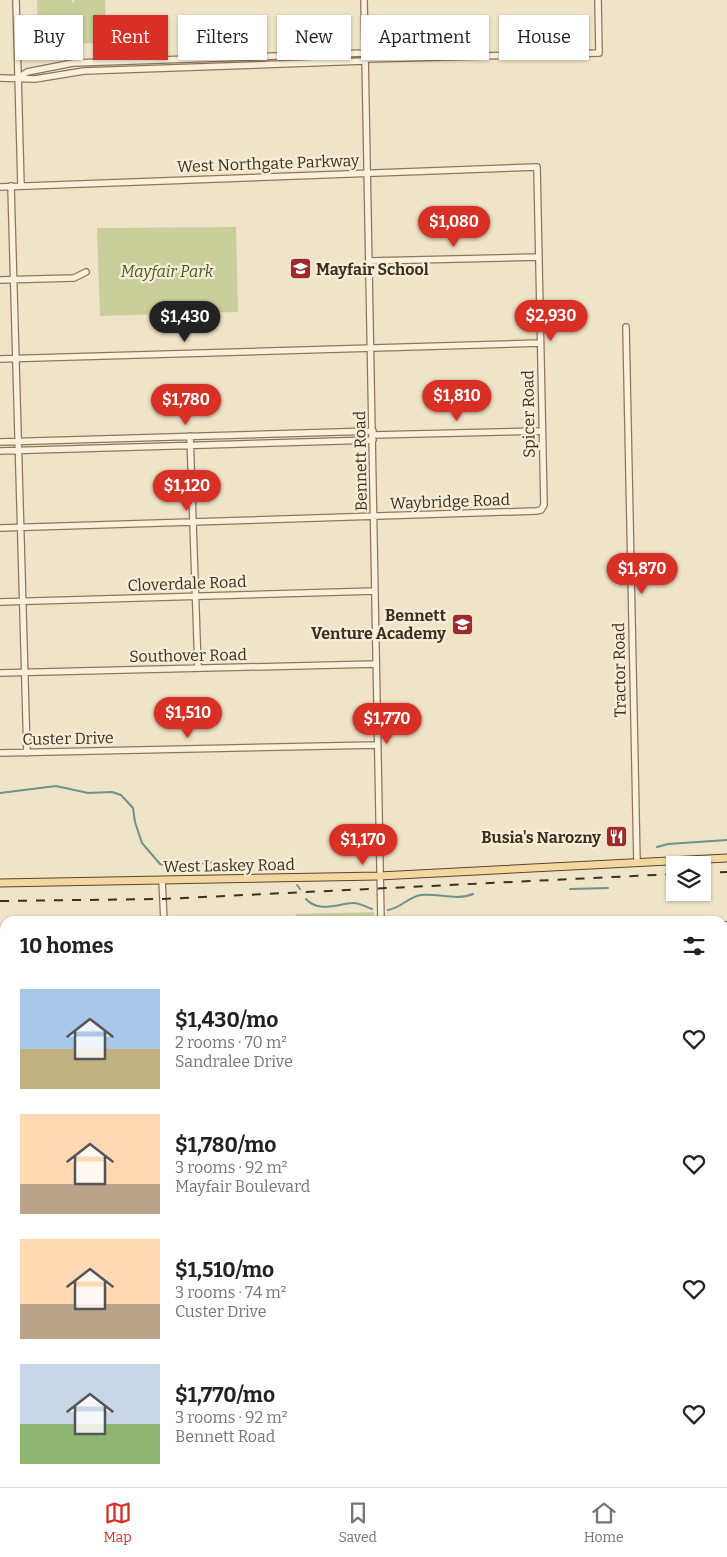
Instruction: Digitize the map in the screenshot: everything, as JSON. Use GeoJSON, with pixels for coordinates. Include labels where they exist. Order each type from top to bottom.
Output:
{"type":"FeatureCollection","features":[{"type":"Feature","properties":{"kind":"main road","name":"West Laskey Road"},"geometry":{"type":"LineString","coordinates":[[0,883],[379,876],[727,858]]}},
{"type":"Feature","properties":{"kind":"street"},"geometry":{"type":"LineString","coordinates":[[16,0],[21,186]]}},
{"type":"Feature","properties":{"kind":"street","name":"Bennett Road"},"geometry":{"type":"LineString","coordinates":[[364,0],[364,15]]}},
{"type":"Feature","properties":{"kind":"street"},"geometry":{"type":"LineString","coordinates":[[489,55],[599,53],[598,0]]}},
{"type":"Feature","properties":{"kind":"street"},"geometry":{"type":"LineString","coordinates":[[0,78],[35,79],[76,71],[278,64],[361,58]]}},
{"type":"Feature","properties":{"kind":"street"},"geometry":{"type":"LineString","coordinates":[[18,78],[27,72],[64,65],[178,59]]}},
{"type":"Feature","properties":{"kind":"street"},"geometry":{"type":"LineString","coordinates":[[246,60],[246,65]]}},
{"type":"Feature","properties":{"kind":"street","name":"Bennett Road"},"geometry":{"type":"LineString","coordinates":[[365,60],[372,348],[381,916]]}},
{"type":"Feature","properties":{"kind":"street"},"geometry":{"type":"LineString","coordinates":[[121,61],[121,69]]}},
{"type":"Feature","properties":{"kind":"street","name":"West Northgate Parkway"},"geometry":{"type":"LineString","coordinates":[[0,187],[537,168]]}},
{"type":"Feature","properties":{"kind":"street","name":"Spicer Road"},"geometry":{"type":"LineString","coordinates":[[537,168],[544,506],[541,510]]}},
{"type":"Feature","properties":{"kind":"street"},"geometry":{"type":"LineString","coordinates":[[11,186],[27,753]]}},
{"type":"Feature","properties":{"kind":"street"},"geometry":{"type":"LineString","coordinates":[[370,261],[539,257]]}},
{"type":"Feature","properties":{"kind":"street"},"geometry":{"type":"LineString","coordinates":[[0,280],[74,278],[86,272]]}},
{"type":"Feature","properties":{"kind":"street","name":"Tractor Road"},"geometry":{"type":"LineString","coordinates":[[626,327],[637,863]]}},
{"type":"Feature","properties":{"kind":"street"},"geometry":{"type":"LineString","coordinates":[[0,359],[540,343]]}},
{"type":"Feature","properties":{"kind":"street"},"geometry":{"type":"LineString","coordinates":[[0,442],[190,436],[373,435],[542,430]]}},
{"type":"Feature","properties":{"kind":"street"},"geometry":{"type":"LineString","coordinates":[[0,451],[191,445],[373,435]]}},
{"type":"Feature","properties":{"kind":"street"},"geometry":{"type":"LineString","coordinates":[[190,436],[198,668]]}},
{"type":"Feature","properties":{"kind":"street","name":"Waybridge Road"},"geometry":{"type":"LineString","coordinates":[[0,528],[541,510]]}},
{"type":"Feature","properties":{"kind":"street","name":"Cloverdale Road"},"geometry":{"type":"LineString","coordinates":[[0,602],[375,591]]}},
{"type":"Feature","properties":{"kind":"street","name":"Southover Road"},"geometry":{"type":"LineString","coordinates":[[0,673],[376,664]]}},
{"type":"Feature","properties":{"kind":"street","name":"Custer Drive"},"geometry":{"type":"LineString","coordinates":[[0,753],[377,745]]}},
{"type":"Feature","properties":{"kind":"street"},"geometry":{"type":"LineString","coordinates":[[162,880],[164,916]]}},
{"type":"Feature","properties":{"kind":"street"},"geometry":{"type":"LineString","coordinates":[[388,1487],[397,1487]]}},
{"type":"Feature","properties":{"kind":"green space"},"geometry":{"type":"Polygon","coordinates":[[[37,0],[72,0],[72,3],[75,0],[105,0],[105,15],[93,15],[93,43],[83,43],[83,15],[38,15],[37,0]]]}},
{"type":"Feature","properties":{"kind":"green space","name":"Mayfair Park"},"geometry":{"type":"Polygon","coordinates":[[[236,227],[238,312],[100,316],[97,228],[236,227]]]}},
{"type":"Feature","properties":{"kind":"green space"},"geometry":{"type":"Polygon","coordinates":[[[374,912],[374,916],[296,916],[296,914],[374,912]]]}},
{"type":"Feature","properties":{"kind":"waterway"},"geometry":{"type":"LineString","coordinates":[[0,793],[56,786],[88,793],[112,792],[121,795],[133,808],[135,822],[142,843],[160,864],[177,868],[209,862],[253,867]]}},
{"type":"Feature","properties":{"kind":"waterway"},"geometry":{"type":"LineString","coordinates":[[657,847],[668,844],[727,840]]}},
{"type":"Feature","properties":{"kind":"waterway"},"geometry":{"type":"LineString","coordinates":[[297,885],[300,889]]}},
{"type":"Feature","properties":{"kind":"waterway"},"geometry":{"type":"LineString","coordinates":[[570,889],[608,888]]}},
{"type":"Feature","properties":{"kind":"waterway"},"geometry":{"type":"LineString","coordinates":[[388,910],[421,895],[461,897],[473,894]]}},
{"type":"Feature","properties":{"kind":"waterway"},"geometry":{"type":"LineString","coordinates":[[306,899],[316,906],[322,907],[355,903],[372,909]]}},
{"type":"Feature","properties":{"kind":"railway"},"geometry":{"type":"LineString","coordinates":[[711,873],[727,872]]}},
{"type":"Feature","properties":{"kind":"railway"},"geometry":{"type":"LineString","coordinates":[[0,901],[163,899],[666,874]]}},
{"type":"Feature","properties":{"kind":"place","name":"Mayfair School"},"geometry":{"type":"Point","coordinates":[300,269]}},
{"type":"Feature","properties":{"kind":"place","name":"Bennett Venture Academy"},"geometry":{"type":"Point","coordinates":[462,624]}},
{"type":"Feature","properties":{"kind":"place","name":"Busia's Narozny"},"geometry":{"type":"Point","coordinates":[617,837]}}]}
